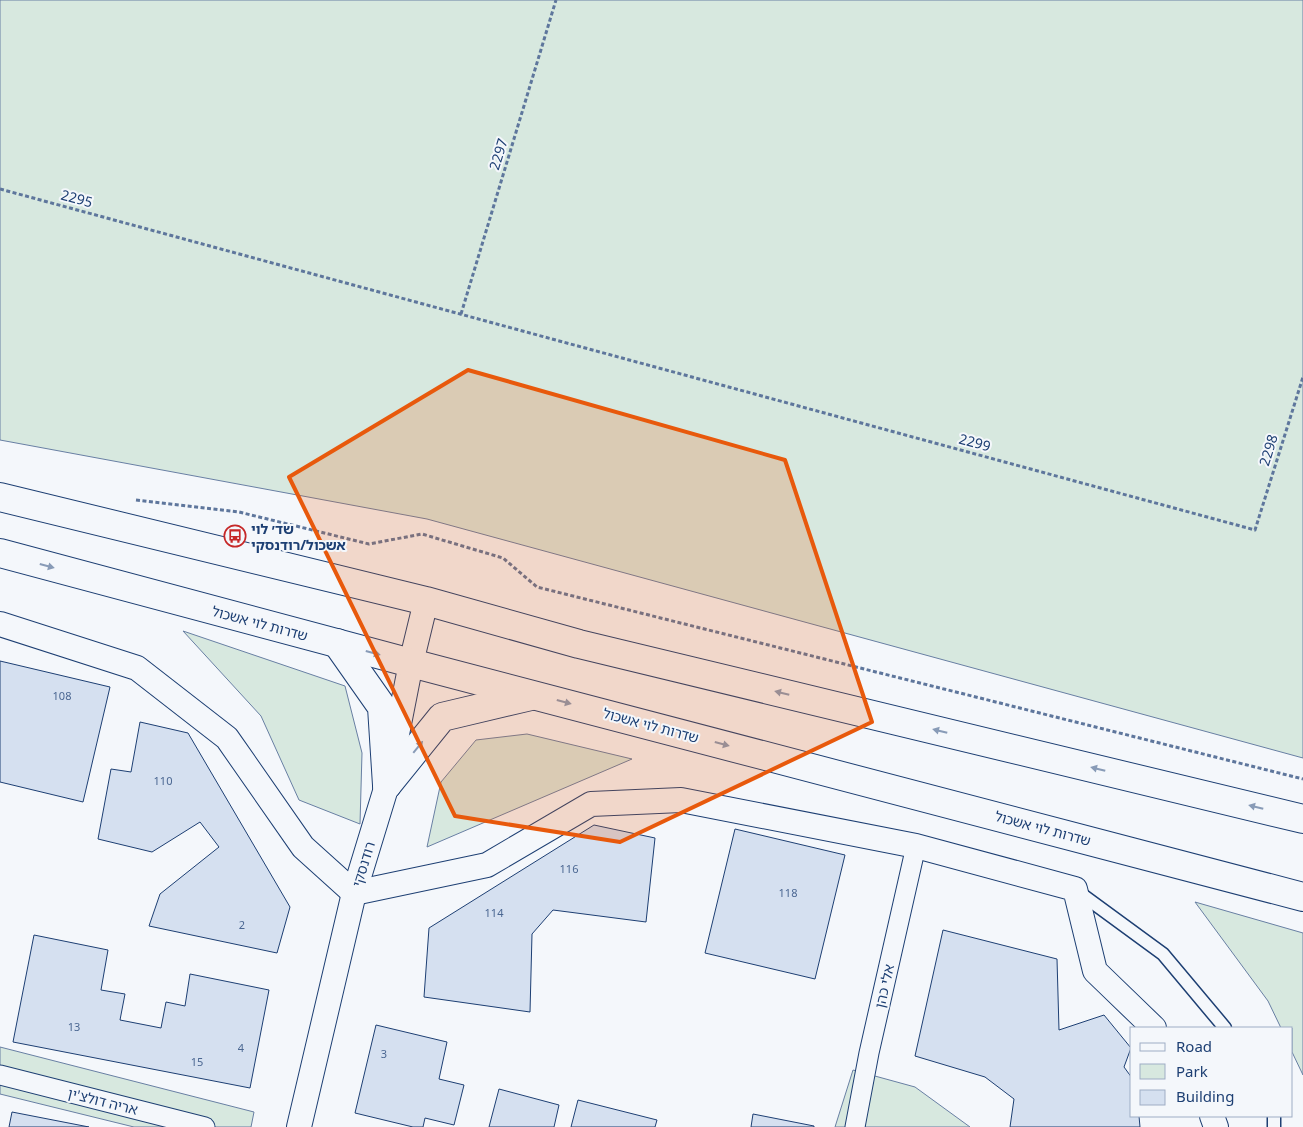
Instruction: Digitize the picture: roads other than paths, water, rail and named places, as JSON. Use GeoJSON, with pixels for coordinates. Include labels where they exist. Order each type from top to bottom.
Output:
{"type":"FeatureCollection","features":[{"type":"Feature","properties":{"kind":"street"},"geometry":{"type":"LineString","coordinates":[[0,497],[426,601],[579,644],[1303,819]]}},
{"type":"Feature","properties":{"kind":"street","name":"שדרות לוי אשכול"},"geometry":{"type":"LineString","coordinates":[[0,553],[1303,897]]}},
{"type":"Feature","properties":{"kind":"street","name":"רודנסקי"},"geometry":{"type":"LineString","coordinates":[[299,1127],[354,893],[387,785],[411,663],[426,601]]}},
{"type":"Feature","properties":{"kind":"street"},"geometry":{"type":"LineString","coordinates":[[0,624],[137,668],[227,738],[303,847],[354,893],[487,864],[591,804],[681,800],[916,846],[1075,890],[1095,971],[1153,1027]]}},
{"type":"Feature","properties":{"kind":"street"},"geometry":{"type":"LineString","coordinates":[[337,643],[382,707],[387,785]]}},
{"type":"Feature","properties":{"kind":"street"},"geometry":{"type":"LineString","coordinates":[[387,785],[442,717],[536,695]]}},
{"type":"Feature","properties":{"kind":"street","name":"אלי כהן"},"geometry":{"type":"LineString","coordinates":[[855,1127],[916,846]]}},
{"type":"Feature","properties":{"kind":"street","name":"אריה דולצ'ין"},"geometry":{"type":"LineString","coordinates":[[0,1075],[205,1127]]}},
{"type":"Feature","properties":{"kind":"lane"},"geometry":{"type":"LineString","coordinates":[[1075,890],[1163,954],[1224,1027]]}},
{"type":"Feature","properties":{"kind":"place","name":"שד׳ לוי אשכול/רודנסקי"},"geometry":{"type":"Point","coordinates":[235,536]}}]}
